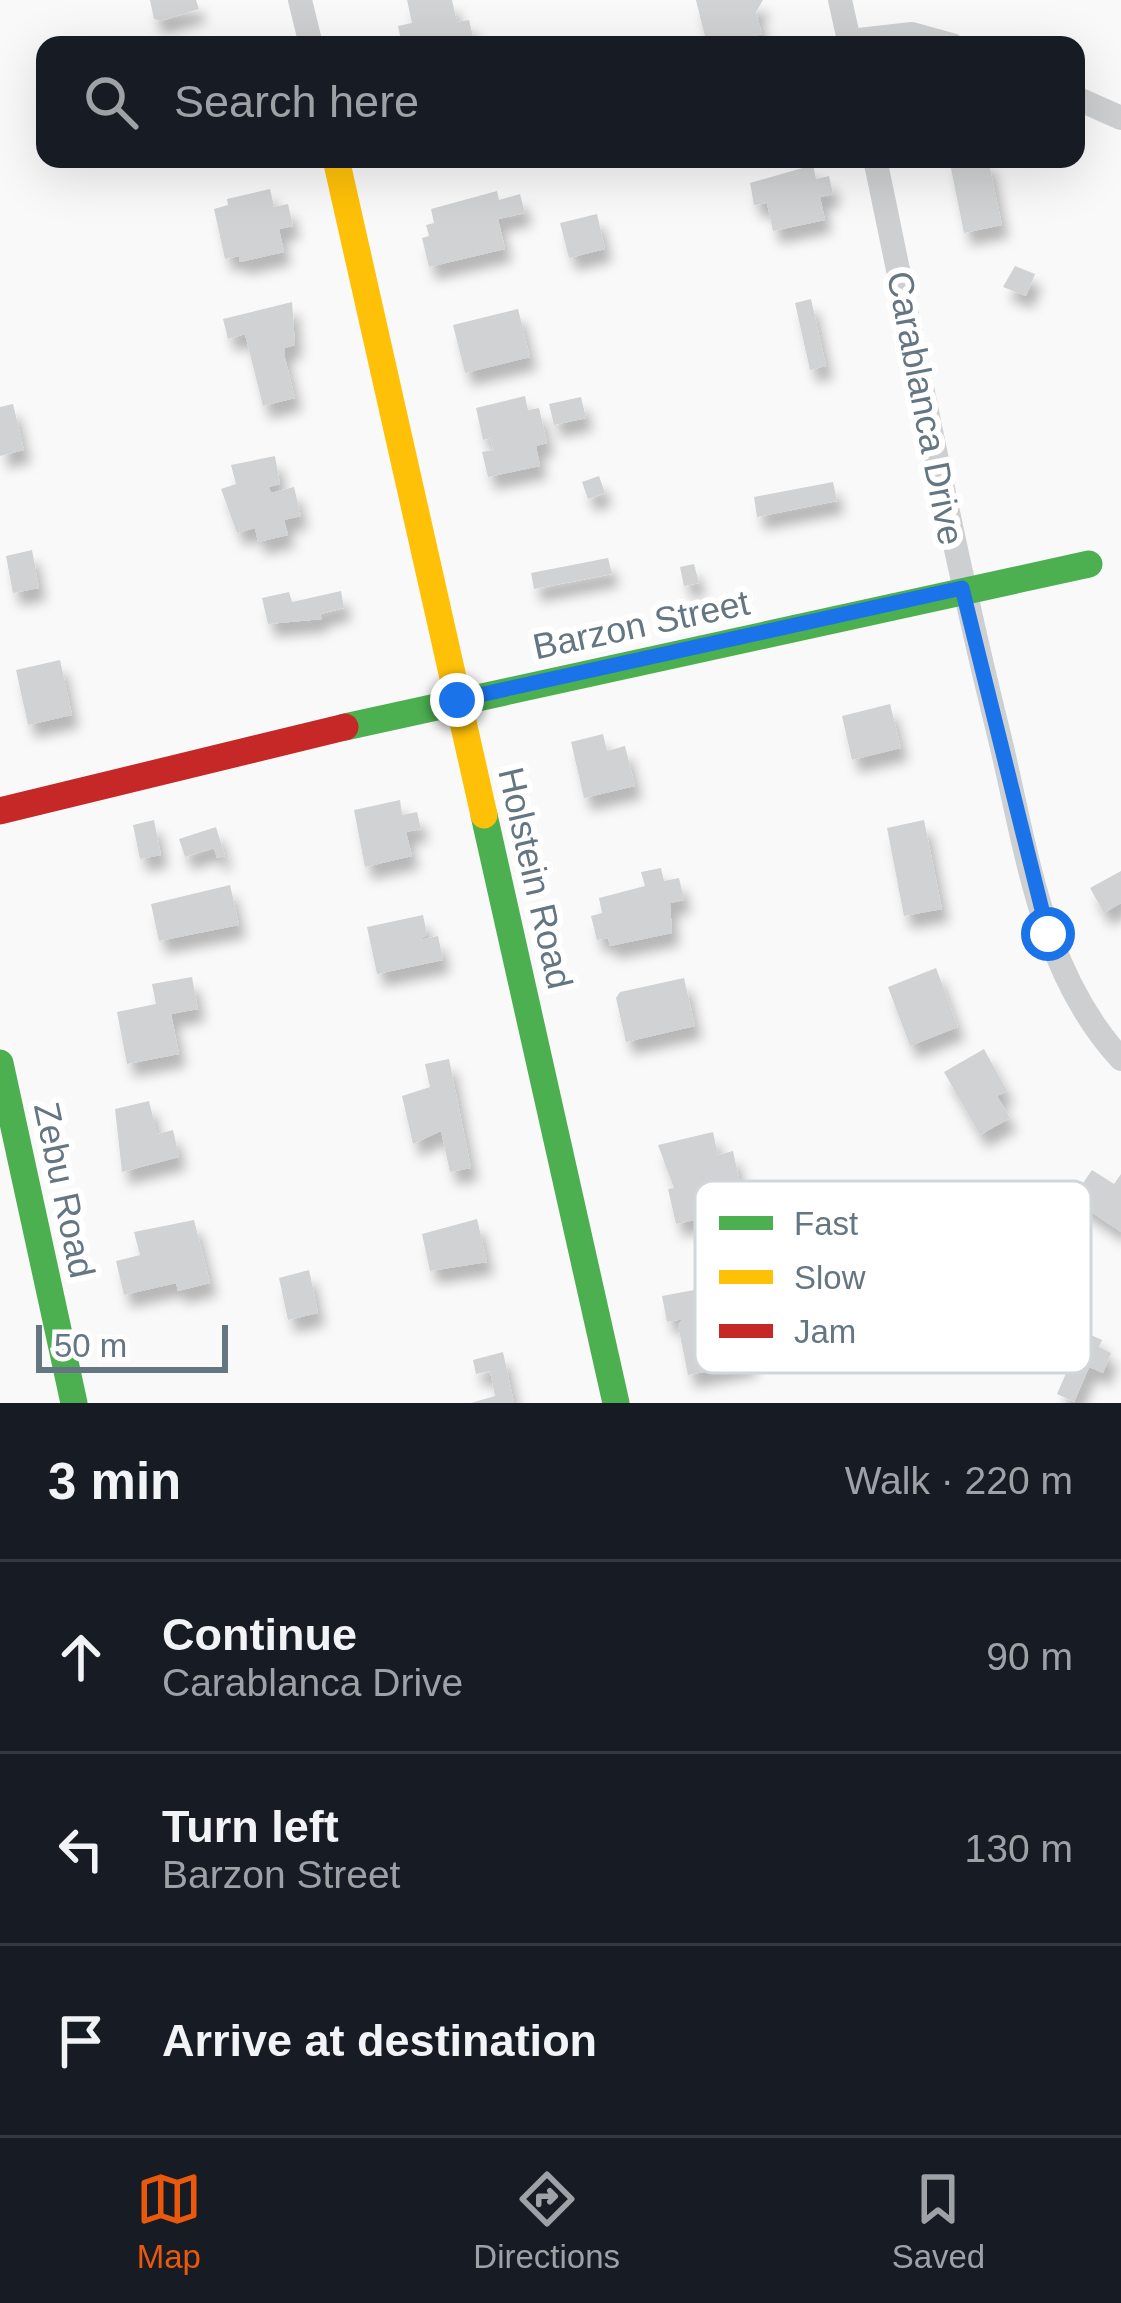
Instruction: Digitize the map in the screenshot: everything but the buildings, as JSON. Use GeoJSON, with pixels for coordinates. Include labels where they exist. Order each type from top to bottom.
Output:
{"type":"FeatureCollection","features":[{"type":"Feature","properties":{"kind":"street"},"geometry":{"type":"LineString","coordinates":[[300,0],[308,36]]}},
{"type":"Feature","properties":{"kind":"street"},"geometry":{"type":"LineString","coordinates":[[840,0],[848,36]]}},
{"type":"Feature","properties":{"kind":"street"},"geometry":{"type":"LineString","coordinates":[[1085,102],[1121,118]]}},
{"type":"Feature","properties":{"kind":"street","name":"Holstein Road"},"geometry":{"type":"LineString","coordinates":[[338,168],[616,1403]]}},
{"type":"Feature","properties":{"kind":"street","name":"Carablanca Drive"},"geometry":{"type":"LineString","coordinates":[[877,168],[962,588],[1054,956],[1085,1015],[1121,1059]]}},
{"type":"Feature","properties":{"kind":"street","name":"Barzon Street"},"geometry":{"type":"LineString","coordinates":[[0,811],[457,700],[1089,564]]}},
{"type":"Feature","properties":{"kind":"street","name":"Zebu Road"},"geometry":{"type":"LineString","coordinates":[[0,1063],[74,1403]]}},
{"type":"Feature","properties":{"kind":"traffic: fast"},"geometry":{"type":"LineString","coordinates":[[345,727],[1089,564]]}},
{"type":"Feature","properties":{"kind":"traffic: fast"},"geometry":{"type":"LineString","coordinates":[[484,815],[616,1403]]}},
{"type":"Feature","properties":{"kind":"traffic: fast"},"geometry":{"type":"LineString","coordinates":[[0,1063],[74,1403]]}},
{"type":"Feature","properties":{"kind":"traffic: slow"},"geometry":{"type":"LineString","coordinates":[[338,168],[484,815]]}},
{"type":"Feature","properties":{"kind":"traffic: jam"},"geometry":{"type":"LineString","coordinates":[[0,811],[345,727]]}},
{"type":"Feature","properties":{"kind":"route"},"geometry":{"type":"LineString","coordinates":[[457,700],[962,588],[1048,934]]}}]}
